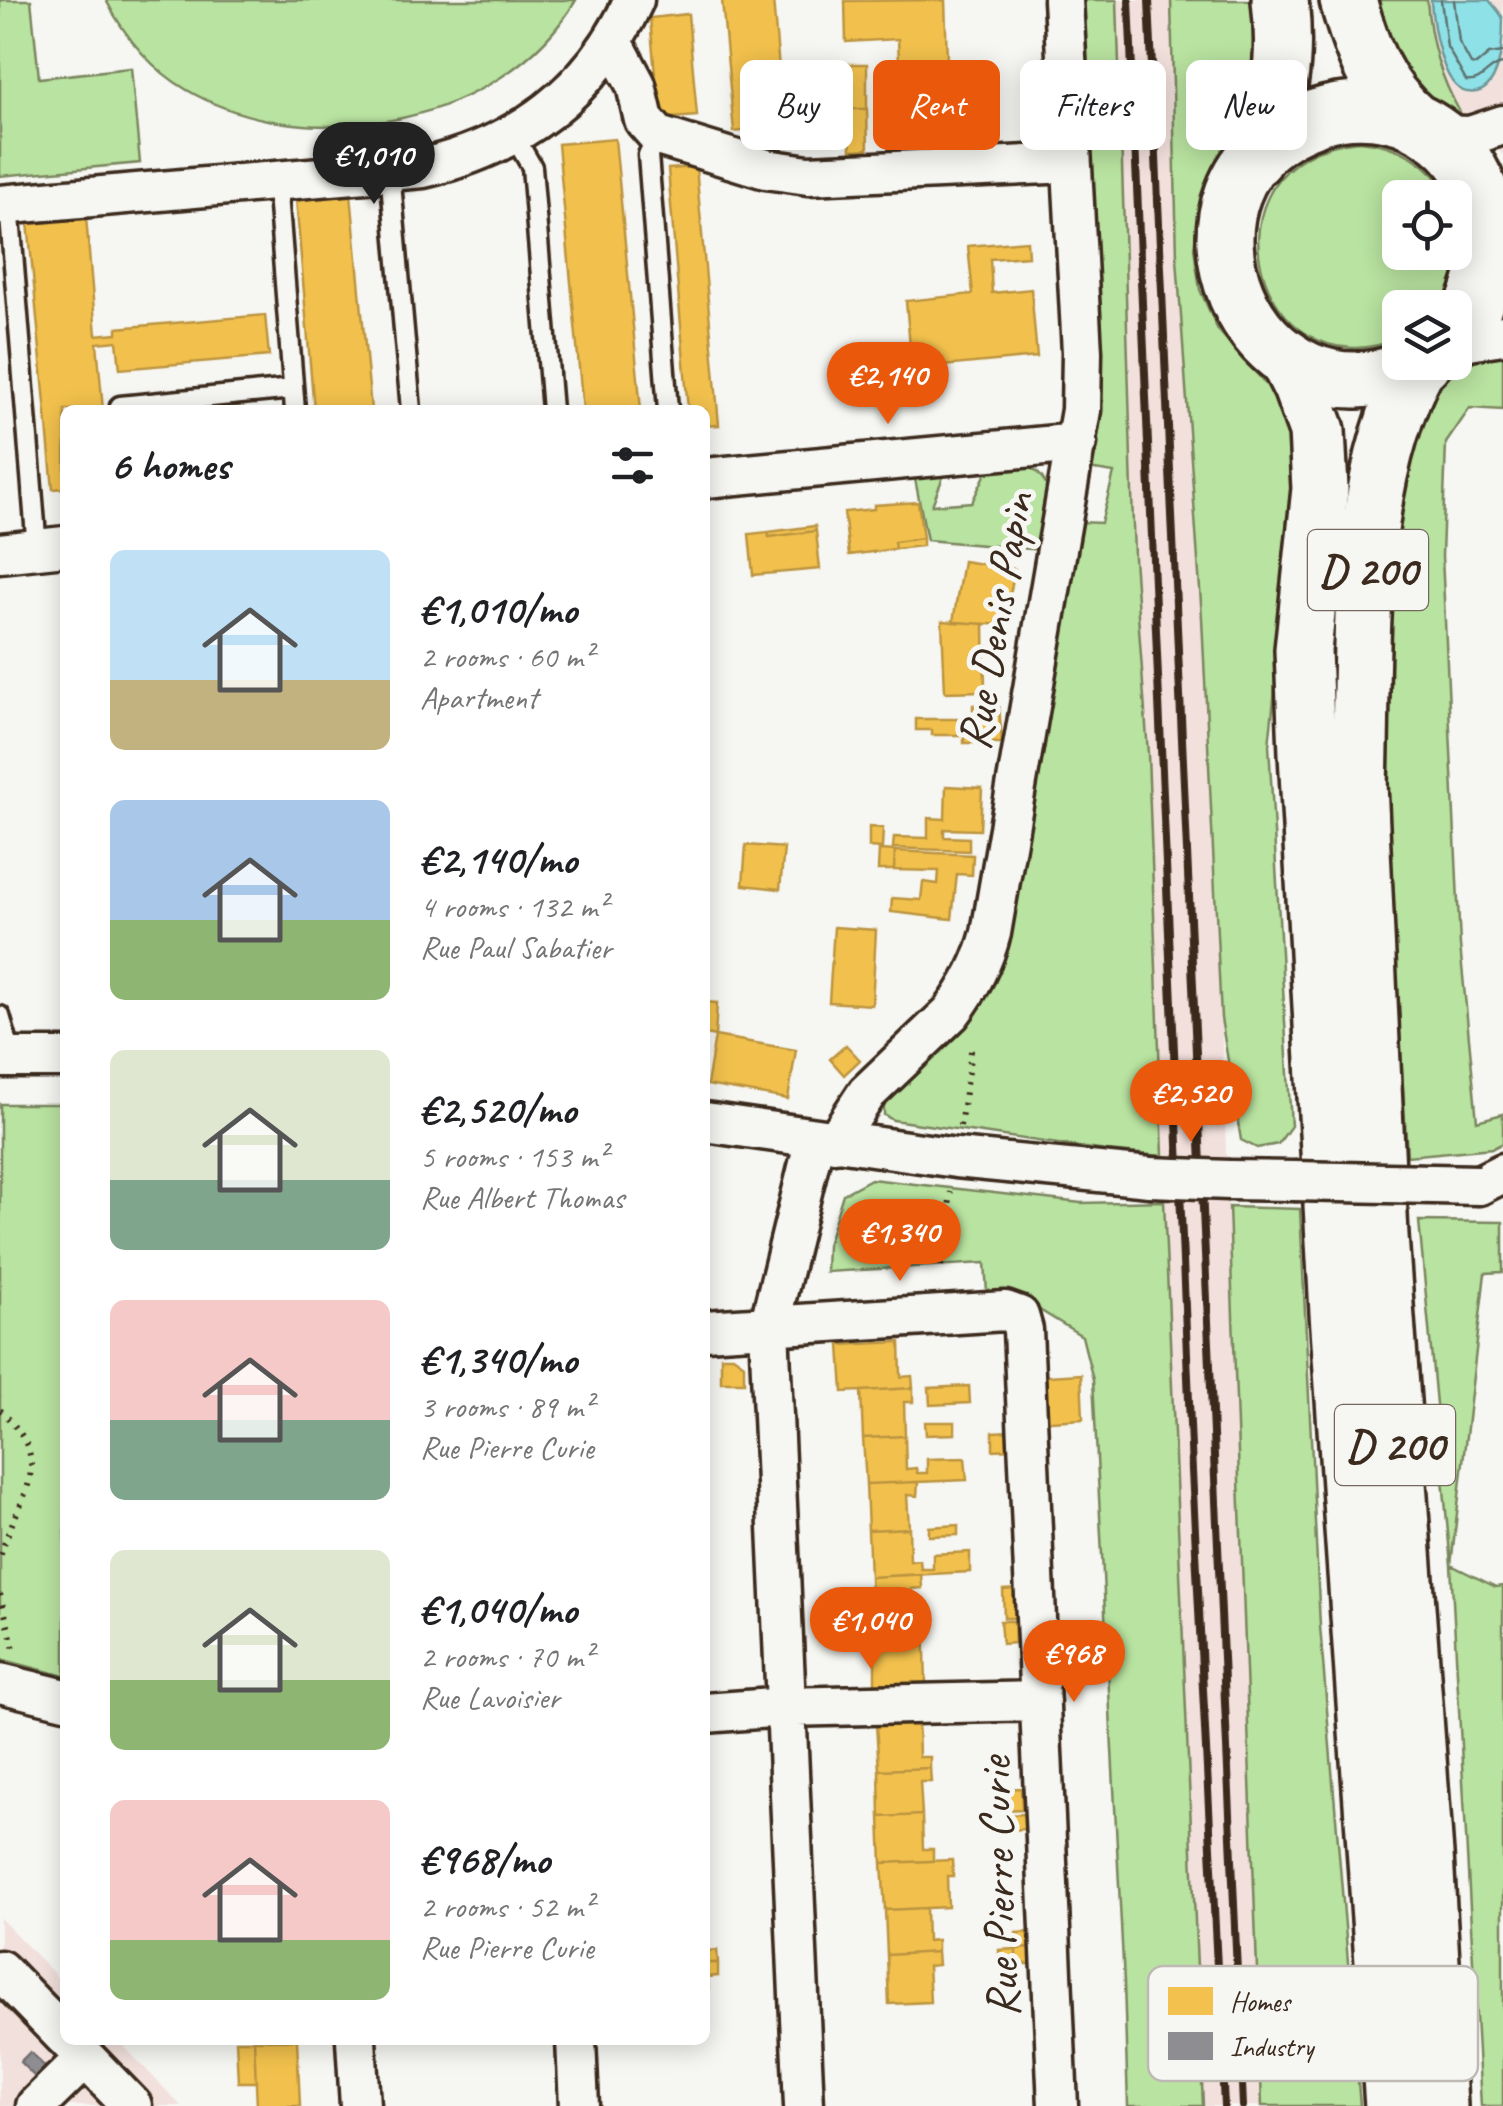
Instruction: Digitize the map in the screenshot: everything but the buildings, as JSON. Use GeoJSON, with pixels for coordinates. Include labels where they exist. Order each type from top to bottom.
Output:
{"type":"FeatureCollection","features":[{"type":"Feature","properties":{"kind":"main road"},"geometry":{"type":"LineString","coordinates":[[1280,0],[1283,31],[1276,108],[1230,205],[1225,239],[1227,274],[1248,322],[1286,358],[1317,372],[1350,379],[1382,376]]}},
{"type":"Feature","properties":{"kind":"main road"},"geometry":{"type":"LineString","coordinates":[[1348,0],[1374,75],[1400,109],[1471,170],[1497,225],[1482,298],[1472,310]]}},
{"type":"Feature","properties":{"kind":"main road"},"geometry":{"type":"LineString","coordinates":[[1255,159],[1281,135],[1328,113],[1382,112],[1426,128]]}},
{"type":"Feature","properties":{"kind":"main road","name":"D 200"},"geometry":{"type":"LineString","coordinates":[[1286,358],[1317,431],[1320,489],[1303,650],[1307,754],[1338,1313],[1383,1966]]}},
{"type":"Feature","properties":{"kind":"main road","name":"D 200"},"geometry":{"type":"LineString","coordinates":[[1418,380],[1394,414],[1372,508],[1359,784],[1380,1236],[1431,1966]]}},
{"type":"Feature","properties":{"kind":"main road","name":"D 200"},"geometry":{"type":"LineString","coordinates":[[1391,2081],[1393,2106]]}},
{"type":"Feature","properties":{"kind":"main road","name":"D 200"},"geometry":{"type":"LineString","coordinates":[[1438,2081],[1439,2106]]}},
{"type":"Feature","properties":{"kind":"street"},"geometry":{"type":"LineString","coordinates":[[5,204],[390,172],[471,156],[514,136],[568,96],[612,42],[634,0]]}},
{"type":"Feature","properties":{"kind":"street","name":"Rue Denis Papin"},"geometry":{"type":"LineString","coordinates":[[804,2106],[768,1326],[825,1141],[866,1093],[951,1013],[981,966],[993,922],[1077,443],[1082,352],[1064,0]]}},
{"type":"Feature","properties":{"kind":"street"},"geometry":{"type":"LineString","coordinates":[[612,42],[636,86],[644,120],[658,136],[766,169],[808,176],[1071,163]]}},
{"type":"Feature","properties":{"kind":"street"},"geometry":{"type":"LineString","coordinates":[[1426,128],[1470,136],[1503,125]]}},
{"type":"Feature","properties":{"kind":"street"},"geometry":{"type":"LineString","coordinates":[[1472,343],[1503,335]]}},
{"type":"Feature","properties":{"kind":"street"},"geometry":{"type":"LineString","coordinates":[[710,478],[1077,443]]}},
{"type":"Feature","properties":{"kind":"street"},"geometry":{"type":"LineString","coordinates":[[6,1058],[60,1058]]}},
{"type":"Feature","properties":{"kind":"street"},"geometry":{"type":"LineString","coordinates":[[710,1123],[956,1158],[1150,1177],[1495,1182]]}},
{"type":"Feature","properties":{"kind":"street","name":"Rue Pierre Curie"},"geometry":{"type":"LineString","coordinates":[[710,1330],[1005,1311],[1019,1316],[1024,1330],[1058,2106]]}},
{"type":"Feature","properties":{"kind":"street"},"geometry":{"type":"LineString","coordinates":[[9,1673],[60,1698]]}},
{"type":"Feature","properties":{"kind":"street"},"geometry":{"type":"LineString","coordinates":[[710,1713],[1040,1701]]}},
{"type":"Feature","properties":{"kind":"street"},"geometry":{"type":"LineString","coordinates":[[0,1970],[60,2032]]}},
{"type":"Feature","properties":{"kind":"street"},"geometry":{"type":"LineString","coordinates":[[36,2106],[73,2045],[132,2106]]}},
{"type":"Feature","properties":{"kind":"street"},"geometry":{"type":"LineString","coordinates":[[356,2045],[360,2106]]}},
{"type":"Feature","properties":{"kind":"street"},"geometry":{"type":"LineString","coordinates":[[576,2045],[579,2106]]}},
{"type":"Feature","properties":{"kind":"lane"},"geometry":{"type":"LineString","coordinates":[[514,136],[532,167],[552,405]]}},
{"type":"Feature","properties":{"kind":"lane"},"geometry":{"type":"LineString","coordinates":[[658,136],[648,155],[668,405]]}},
{"type":"Feature","properties":{"kind":"lane"},"geometry":{"type":"LineString","coordinates":[[390,172],[411,405]]}},
{"type":"Feature","properties":{"kind":"lane"},"geometry":{"type":"LineString","coordinates":[[277,181],[295,405]]}},
{"type":"Feature","properties":{"kind":"lane"},"geometry":{"type":"LineString","coordinates":[[5,204],[34,549]]}},
{"type":"Feature","properties":{"kind":"lane"},"geometry":{"type":"LineString","coordinates":[[130,405],[293,389]]}},
{"type":"Feature","properties":{"kind":"lane"},"geometry":{"type":"LineString","coordinates":[[0,1016],[6,1058]]}},
{"type":"Feature","properties":{"kind":"path"},"geometry":{"type":"LineString","coordinates":[[0,1410],[19,1430],[33,1470],[27,1492],[6,1533],[0,1558]]}},
{"type":"Feature","properties":{"kind":"path"},"geometry":{"type":"LineString","coordinates":[[0,1594],[9,1673]]}},
{"type":"Feature","properties":{"kind":"shaded area"},"geometry":{"type":"Polygon","coordinates":[[[1116,0],[1171,0],[1173,17],[1177,258],[1202,618],[1221,1018],[1257,1966],[1197,1966],[1148,754],[1134,558],[1121,150],[1166,150],[1166,60],[1118,60],[1116,0]]]}},
{"type":"Feature","properties":{"kind":"shaded area"},"geometry":{"type":"Polygon","coordinates":[[[1427,0],[1503,0],[1503,155],[1485,132],[1461,114],[1448,91],[1430,39],[1427,0]]]}},
{"type":"Feature","properties":{"kind":"shaded area"},"geometry":{"type":"Polygon","coordinates":[[[0,1918],[60,1980],[60,2045],[123,2045],[181,2106],[0,2106],[0,1918]]]}},
{"type":"Feature","properties":{"kind":"shaded area"},"geometry":{"type":"Polygon","coordinates":[[[1202,2081],[1261,2081],[1262,2106],[1203,2106],[1202,2081]]]}},
{"type":"Feature","properties":{"kind":"green space"},"geometry":{"type":"Polygon","coordinates":[[[0,0],[31,0],[39,78],[131,68],[140,163],[0,176],[0,0]]]}},
{"type":"Feature","properties":{"kind":"green space"},"geometry":{"type":"Polygon","coordinates":[[[106,0],[576,0],[543,43],[502,77],[453,102],[400,119],[344,126],[289,123],[236,112],[187,90],[140,51],[106,0]]]}},
{"type":"Feature","properties":{"kind":"green space"},"geometry":{"type":"Polygon","coordinates":[[[1080,0],[1117,0],[1119,60],[1081,60],[1080,0]]]}},
{"type":"Feature","properties":{"kind":"green space"},"geometry":{"type":"Polygon","coordinates":[[[1171,0],[1269,0],[1265,60],[1186,60],[1186,150],[1229,150],[1202,197],[1194,248],[1200,290],[1218,330],[1279,399],[1299,467],[1269,745],[1291,1126],[1278,1144],[1257,1148],[1241,1140],[1221,1018],[1202,618],[1177,258],[1171,0]]]}},
{"type":"Feature","properties":{"kind":"green space"},"geometry":{"type":"Polygon","coordinates":[[[1365,0],[1427,0],[1437,59],[1461,114],[1441,109],[1419,95],[1365,0]]]}},
{"type":"Feature","properties":{"kind":"green space"},"geometry":{"type":"Polygon","coordinates":[[[1358,141],[1373,143],[1412,157],[1438,180],[1382,180],[1382,270],[1457,270],[1449,290],[1382,290],[1382,342],[1350,348],[1309,335],[1279,307],[1262,269],[1259,227],[1273,188],[1305,157],[1358,141]]]}},
{"type":"Feature","properties":{"kind":"green space"},"geometry":{"type":"Polygon","coordinates":[[[1083,150],[1122,150],[1134,558],[1148,754],[1163,1156],[893,1120],[884,1115],[884,1102],[959,1035],[1001,965],[1078,552],[1080,522],[1101,523],[1114,473],[1088,469],[1083,150]]]}},
{"type":"Feature","properties":{"kind":"green space"},"geometry":{"type":"Polygon","coordinates":[[[1503,346],[1503,410],[1470,408],[1446,443],[1442,556],[1460,945],[1477,1121],[1503,1114],[1503,1143],[1493,1148],[1407,1156],[1375,604],[1388,485],[1436,386],[1444,380],[1472,380],[1472,358],[1503,346]]]}},
{"type":"Feature","properties":{"kind":"green space"},"geometry":{"type":"Polygon","coordinates":[[[990,465],[1023,465],[1043,479],[1049,502],[1041,550],[927,540],[915,479],[945,472],[932,505],[972,502],[990,465]]]}},
{"type":"Feature","properties":{"kind":"green space"},"geometry":{"type":"Polygon","coordinates":[[[0,1104],[60,1104],[60,1675],[0,1659],[0,1104]]]}},
{"type":"Feature","properties":{"kind":"green space"},"geometry":{"type":"Polygon","coordinates":[[[871,1179],[1081,1203],[1164,1201],[1197,1966],[1148,1966],[1148,2081],[1202,2081],[1203,2106],[1128,2106],[1093,1380],[1082,1336],[1015,1295],[987,1293],[985,1263],[826,1272],[827,1245],[843,1194],[871,1179]]]}},
{"type":"Feature","properties":{"kind":"green space"},"geometry":{"type":"Polygon","coordinates":[[[1229,1207],[1300,1209],[1320,1626],[1348,1966],[1257,1966],[1229,1207]]]}},
{"type":"Feature","properties":{"kind":"green space"},"geometry":{"type":"Polygon","coordinates":[[[1419,1221],[1503,1222],[1503,1272],[1485,1273],[1451,1565],[1419,1221]]]}},
{"type":"Feature","properties":{"kind":"green space"},"geometry":{"type":"Polygon","coordinates":[[[1451,1565],[1496,1587],[1503,1586],[1503,2106],[1481,2106],[1478,1966],[1473,1966],[1451,1565]]]}},
{"type":"Feature","properties":{"kind":"green space"},"geometry":{"type":"Polygon","coordinates":[[[1261,2081],[1358,2081],[1360,2106],[1262,2106],[1261,2081]]]}},
{"type":"Feature","properties":{"kind":"water"},"geometry":{"type":"Polygon","coordinates":[[[1431,0],[1489,0],[1502,17],[1498,66],[1487,86],[1478,92],[1458,88],[1444,67],[1431,0]]]}},
{"type":"Feature","properties":{"kind":"railway"},"geometry":{"type":"LineString","coordinates":[[1129,0],[1217,1966]]}},
{"type":"Feature","properties":{"kind":"railway"},"geometry":{"type":"LineString","coordinates":[[1149,0],[1237,1966]]}},
{"type":"Feature","properties":{"kind":"railway"},"geometry":{"type":"LineString","coordinates":[[1223,2081],[1224,2106]]}},
{"type":"Feature","properties":{"kind":"railway"},"geometry":{"type":"LineString","coordinates":[[1242,2081],[1243,2106]]}}]}
